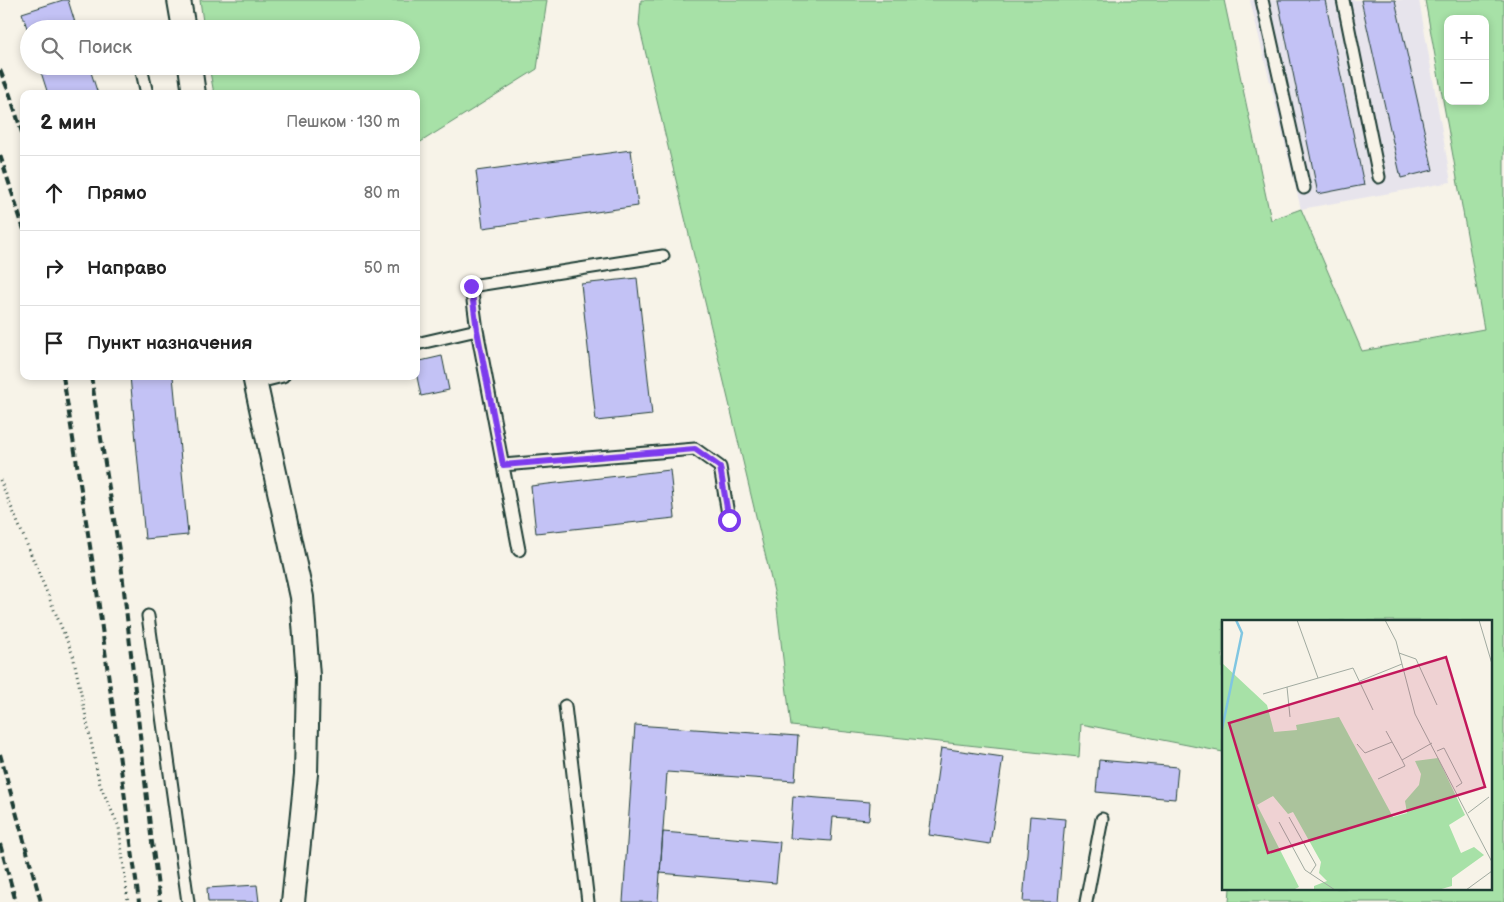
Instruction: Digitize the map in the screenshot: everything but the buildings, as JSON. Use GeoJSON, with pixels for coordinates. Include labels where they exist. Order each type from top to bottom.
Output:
{"type":"FeatureCollection","features":[{"type":"Feature","properties":{"kind":"street"},"geometry":{"type":"LineString","coordinates":[[179,0],[182,20]]}},
{"type":"Feature","properties":{"kind":"street"},"geometry":{"type":"LineString","coordinates":[[191,75],[193,90]]}},
{"type":"Feature","properties":{"kind":"street"},"geometry":{"type":"LineString","coordinates":[[255,380],[302,597],[308,676],[306,774],[293,902]]}},
{"type":"Feature","properties":{"kind":"lane"},"geometry":{"type":"LineString","coordinates":[[1262,0],[1304,188]]}},
{"type":"Feature","properties":{"kind":"lane"},"geometry":{"type":"LineString","coordinates":[[1343,0],[1378,177]]}},
{"type":"Feature","properties":{"kind":"lane"},"geometry":{"type":"LineString","coordinates":[[142,75],[145,90]]}},
{"type":"Feature","properties":{"kind":"lane"},"geometry":{"type":"LineString","coordinates":[[520,550],[477,330],[471,286],[663,256]]}},
{"type":"Feature","properties":{"kind":"lane"},"geometry":{"type":"LineString","coordinates":[[420,343],[477,330]]}},
{"type":"Feature","properties":{"kind":"lane"},"geometry":{"type":"LineString","coordinates":[[503,465],[695,449],[720,467],[729,520]]}},
{"type":"Feature","properties":{"kind":"lane"},"geometry":{"type":"LineString","coordinates":[[148,616],[188,902]]}},
{"type":"Feature","properties":{"kind":"lane"},"geometry":{"type":"LineString","coordinates":[[565,706],[588,902]]}},
{"type":"Feature","properties":{"kind":"lane"},"geometry":{"type":"LineString","coordinates":[[1086,902],[1102,819]]}},
{"type":"Feature","properties":{"kind":"path"},"geometry":{"type":"LineString","coordinates":[[0,480],[73,655],[100,784],[119,827],[128,902]]}},
{"type":"Feature","properties":{"kind":"shaded area"},"geometry":{"type":"Polygon","coordinates":[[[1250,0],[1419,0],[1451,182],[1301,209],[1250,0]]]}},
{"type":"Feature","properties":{"kind":"green space"},"geometry":{"type":"Polygon","coordinates":[[[200,0],[547,0],[537,69],[420,142],[420,90],[213,90],[211,75],[420,75],[420,20],[203,20],[200,0]]]}},
{"type":"Feature","properties":{"kind":"green space"},"geometry":{"type":"Polygon","coordinates":[[[641,0],[1224,0],[1271,220],[1301,209],[1362,351],[1484,329],[1425,0],[1504,0],[1504,902],[1229,902],[1230,890],[1492,890],[1492,620],[1222,620],[1222,752],[1081,724],[1079,757],[791,726],[776,600],[639,25],[641,0]]]}},
{"type":"Feature","properties":{"kind":"railway"},"geometry":{"type":"LineString","coordinates":[[0,70],[20,126]]}},
{"type":"Feature","properties":{"kind":"railway"},"geometry":{"type":"LineString","coordinates":[[0,155],[20,218]]}},
{"type":"Feature","properties":{"kind":"railway"},"geometry":{"type":"LineString","coordinates":[[64,380],[96,584],[139,902]]}},
{"type":"Feature","properties":{"kind":"railway"},"geometry":{"type":"LineString","coordinates":[[92,380],[121,563],[160,902]]}},
{"type":"Feature","properties":{"kind":"railway"},"geometry":{"type":"LineString","coordinates":[[0,754],[41,902]]}},
{"type":"Feature","properties":{"kind":"railway"},"geometry":{"type":"LineString","coordinates":[[0,844],[16,902]]}},
{"type":"Feature","properties":{"kind":"route"},"geometry":{"type":"LineString","coordinates":[[471,286],[477,330],[503,465],[695,449],[720,467],[729,520]]}}]}
